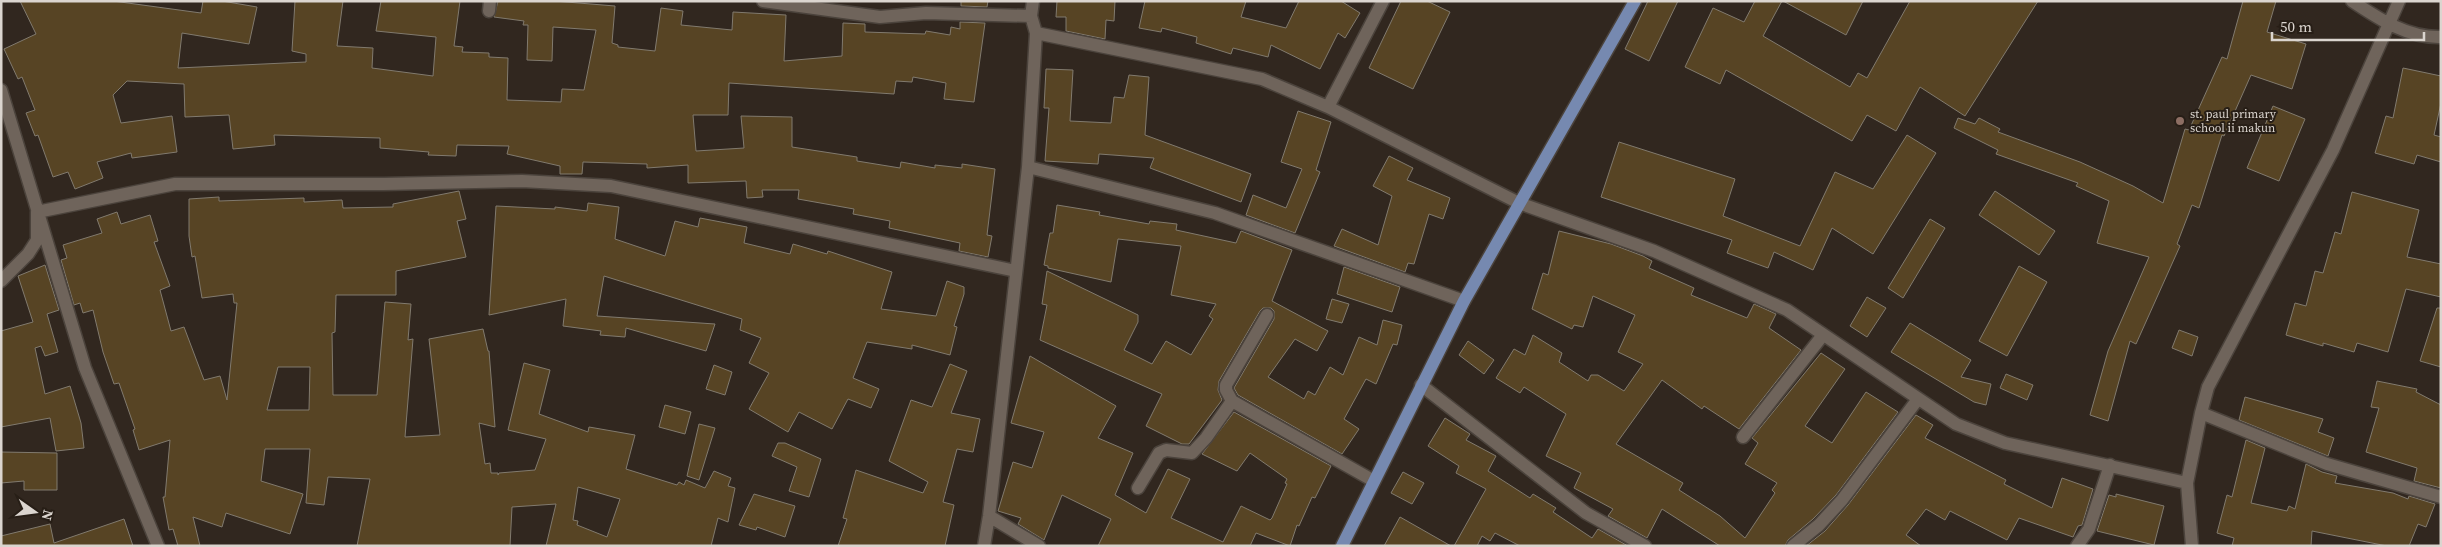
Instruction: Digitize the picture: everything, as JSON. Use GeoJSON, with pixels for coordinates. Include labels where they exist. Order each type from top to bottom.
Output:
{"type":"FeatureCollection","features":[{"type":"Feature","properties":{"kind":"main road"},"geometry":{"type":"LineString","coordinates":[[1342,546],[1464,301],[1518,203],[1564,128],[1635,1]]}},
{"type":"Feature","properties":{"kind":"street"},"geometry":{"type":"LineString","coordinates":[[763,1],[880,17],[926,14],[1031,16]]}},
{"type":"Feature","properties":{"kind":"street"},"geometry":{"type":"LineString","coordinates":[[984,546],[989,516],[1028,167],[1036,33],[1031,16],[1033,1]]}},
{"type":"Feature","properties":{"kind":"street"},"geometry":{"type":"LineString","coordinates":[[1328,107],[1382,1]]}},
{"type":"Feature","properties":{"kind":"street"},"geometry":{"type":"LineString","coordinates":[[2352,1],[2389,25],[2428,38],[2441,37]]}},
{"type":"Feature","properties":{"kind":"street"},"geometry":{"type":"LineString","coordinates":[[2192,546],[2188,482],[2200,413],[2208,387],[2332,150],[2399,1]]}},
{"type":"Feature","properties":{"kind":"street"},"geometry":{"type":"LineString","coordinates":[[1036,33],[1262,78],[1328,107],[1518,203],[1654,251],[1787,310],[1956,424],[2005,443],[2188,482]]}},
{"type":"Feature","properties":{"kind":"street"},"geometry":{"type":"LineString","coordinates":[[1,90],[85,368],[158,546]]}},
{"type":"Feature","properties":{"kind":"street"},"geometry":{"type":"LineString","coordinates":[[1028,167],[1214,214],[1464,301]]}},
{"type":"Feature","properties":{"kind":"street"},"geometry":{"type":"LineString","coordinates":[[37,212],[175,184],[217,182],[384,184],[522,181],[611,186],[1016,271]]}},
{"type":"Feature","properties":{"kind":"street"},"geometry":{"type":"LineString","coordinates":[[1,281],[28,254],[37,240],[37,212]]}},
{"type":"Feature","properties":{"kind":"street"},"geometry":{"type":"LineString","coordinates":[[1268,314],[1226,385],[1226,390],[1232,401],[1374,481]]}},
{"type":"Feature","properties":{"kind":"street"},"geometry":{"type":"LineString","coordinates":[[1743,437],[1823,335]]}},
{"type":"Feature","properties":{"kind":"street"},"geometry":{"type":"LineString","coordinates":[[1421,385],[1586,513],[1645,546]]}},
{"type":"Feature","properties":{"kind":"street"},"geometry":{"type":"LineString","coordinates":[[1793,546],[1819,525],[1842,500],[1918,399]]}},
{"type":"Feature","properties":{"kind":"street"},"geometry":{"type":"LineString","coordinates":[[1138,488],[1159,453],[1166,450],[1192,452],[1206,438],[1232,401]]}},
{"type":"Feature","properties":{"kind":"street"},"geometry":{"type":"LineString","coordinates":[[2200,413],[2327,464],[2441,496]]}},
{"type":"Feature","properties":{"kind":"street"},"geometry":{"type":"LineString","coordinates":[[2078,546],[2089,529],[2110,465]]}},
{"type":"Feature","properties":{"kind":"street"},"geometry":{"type":"LineString","coordinates":[[989,516],[1039,546]]}},
{"type":"Feature","properties":{"kind":"building"},"geometry":{"type":"Polygon","coordinates":[[[20,1],[113,1],[201,13],[203,1],[222,1],[257,7],[249,44],[182,33],[178,68],[306,62],[306,54],[292,51],[295,1],[343,1],[337,46],[373,48],[372,68],[433,76],[436,37],[376,31],[381,1],[460,1],[454,46],[463,47],[462,52],[489,53],[489,57],[508,58],[507,100],[561,102],[562,89],[584,90],[596,30],[553,27],[552,61],[527,60],[528,25],[523,25],[524,21],[494,17],[498,1],[554,1],[615,6],[612,43],[618,45],[618,47],[655,51],[661,8],[683,11],[681,25],[732,30],[733,12],[786,15],[784,61],[842,56],[843,23],[865,24],[865,32],[925,34],[926,31],[950,35],[951,27],[960,29],[960,22],[985,23],[974,102],[944,99],[946,83],[913,77],[912,82],[896,81],[894,94],[729,83],[728,115],[693,115],[696,151],[744,148],[741,116],[792,117],[792,147],[857,157],[857,161],[900,168],[901,162],[935,168],[935,165],[962,168],[962,164],[995,169],[987,235],[992,236],[988,257],[959,251],[960,243],[889,228],[890,221],[853,214],[854,209],[798,199],[799,190],[762,190],[763,197],[747,198],[746,181],[688,183],[688,165],[647,168],[647,164],[583,162],[582,174],[560,174],[560,166],[507,154],[509,146],[457,145],[456,156],[428,155],[429,152],[380,148],[380,138],[274,135],[275,145],[233,149],[229,115],[185,117],[184,84],[127,81],[113,95],[121,123],[172,116],[177,152],[132,158],[131,153],[97,162],[103,178],[75,189],[68,172],[53,177],[38,135],[35,136],[26,113],[35,110],[22,77],[18,79],[4,49],[36,34],[20,1]]]}},
{"type":"Feature","properties":{"kind":"building"},"geometry":{"type":"Polygon","coordinates":[[[961,1],[988,1],[987,7],[961,6],[961,1]]]}},
{"type":"Feature","properties":{"kind":"building"},"geometry":{"type":"Polygon","coordinates":[[[1057,1],[1115,1],[1114,21],[1106,20],[1105,39],[1066,31],[1066,17],[1056,17],[1057,1]]]}},
{"type":"Feature","properties":{"kind":"building"},"geometry":{"type":"Polygon","coordinates":[[[1145,1],[1246,1],[1241,17],[1286,28],[1299,1],[1341,1],[1360,13],[1345,38],[1338,33],[1320,69],[1271,45],[1268,57],[1233,48],[1231,54],[1196,43],[1197,37],[1162,28],[1161,32],[1139,28],[1145,1]]]}},
{"type":"Feature","properties":{"kind":"building"},"geometry":{"type":"Polygon","coordinates":[[[1401,1],[1427,1],[1450,12],[1413,89],[1369,68],[1401,1]]]}},
{"type":"Feature","properties":{"kind":"building"},"geometry":{"type":"Polygon","coordinates":[[[1648,1],[1678,1],[1649,61],[1625,49],[1648,1]]]}},
{"type":"Feature","properties":{"kind":"building"},"geometry":{"type":"Polygon","coordinates":[[[1755,1],[1782,1],[1763,36],[1850,87],[1858,73],[1867,78],[1910,1],[2038,1],[1965,116],[1920,87],[1896,131],[1867,115],[1852,141],[1726,70],[1720,84],[1685,67],[1713,8],[1744,22],[1755,1]]]}},
{"type":"Feature","properties":{"kind":"building"},"geometry":{"type":"Polygon","coordinates":[[[1783,1],[1863,1],[1846,35],[1783,1]]]}},
{"type":"Feature","properties":{"kind":"building"},"geometry":{"type":"Polygon","coordinates":[[[2243,1],[2276,1],[2267,32],[2306,44],[2292,89],[2251,75],[2224,136],[2222,135],[2199,208],[2192,205],[2177,244],[2180,246],[2136,344],[2130,341],[2108,421],[2090,415],[2108,351],[2149,257],[2097,243],[2109,201],[2076,186],[2078,183],[1996,154],[1998,150],[1954,128],[1958,118],[1975,124],[1979,118],[2000,129],[1998,132],[2080,162],[2133,186],[2163,203],[2185,129],[2189,130],[2222,57],[2227,59],[2243,1]]]}},
{"type":"Feature","properties":{"kind":"building"},"geometry":{"type":"Polygon","coordinates":[[[2403,68],[2441,76],[2441,103],[2434,135],[2441,137],[2441,162],[2417,155],[2414,164],[2375,153],[2386,116],[2393,118],[2403,68]]]}},
{"type":"Feature","properties":{"kind":"building"},"geometry":{"type":"Polygon","coordinates":[[[1046,69],[1073,70],[1070,121],[1111,123],[1114,97],[1124,98],[1129,75],[1149,77],[1145,135],[1251,174],[1241,202],[1150,168],[1154,158],[1099,154],[1098,164],[1045,161],[1049,108],[1044,108],[1046,69]]]}},
{"type":"Feature","properties":{"kind":"building"},"geometry":{"type":"Polygon","coordinates":[[[2273,106],[2305,119],[2279,181],[2247,168],[2273,106]]]}},
{"type":"Feature","properties":{"kind":"building"},"geometry":{"type":"Polygon","coordinates":[[[1298,111],[1331,122],[1316,170],[1320,172],[1295,233],[1246,215],[1253,195],[1286,208],[1302,169],[1281,162],[1298,111]]]}},
{"type":"Feature","properties":{"kind":"building"},"geometry":{"type":"Polygon","coordinates":[[[1907,135],[1936,153],[1873,254],[1832,228],[1813,270],[1774,252],[1768,268],[1727,253],[1732,240],[1601,197],[1619,142],[1735,179],[1723,216],[1800,246],[1835,172],[1873,189],[1907,135]]]}},
{"type":"Feature","properties":{"kind":"building"},"geometry":{"type":"Polygon","coordinates":[[[1389,156],[1413,168],[1407,180],[1450,198],[1443,219],[1429,214],[1414,264],[1408,263],[1405,272],[1334,246],[1342,229],[1378,245],[1392,196],[1373,186],[1389,156]]]}},
{"type":"Feature","properties":{"kind":"building"},"geometry":{"type":"Polygon","coordinates":[[[459,191],[466,219],[457,221],[466,257],[396,271],[396,295],[336,295],[335,332],[332,333],[333,395],[377,395],[385,302],[411,304],[408,340],[413,339],[405,437],[440,435],[429,339],[483,329],[489,351],[495,427],[479,423],[485,464],[490,463],[491,473],[498,473],[498,475],[499,473],[535,470],[546,439],[508,430],[524,363],[550,370],[539,414],[588,432],[589,427],[635,435],[626,469],[677,485],[679,482],[684,485],[686,480],[705,488],[714,471],[731,478],[728,486],[735,488],[728,522],[718,518],[711,546],[546,546],[556,504],[512,507],[510,546],[357,546],[370,479],[328,477],[324,505],[306,503],[310,449],[265,449],[261,481],[303,494],[290,534],[226,513],[222,527],[193,517],[200,546],[178,546],[173,529],[169,530],[163,497],[165,497],[170,440],[139,450],[133,430],[135,429],[119,383],[114,384],[103,352],[93,310],[83,313],[80,303],[74,305],[61,260],[67,258],[63,245],[102,233],[97,219],[117,212],[121,224],[150,215],[158,241],[154,242],[170,286],[160,290],[171,331],[184,327],[204,380],[220,376],[227,400],[237,303],[234,303],[233,294],[202,298],[195,256],[192,257],[189,236],[189,199],[219,197],[219,201],[304,198],[304,202],[342,200],[343,208],[393,207],[393,204],[459,191]],[[278,367],[267,410],[309,410],[310,367],[278,367]],[[578,487],[573,520],[578,521],[577,525],[607,537],[620,499],[578,487]]]}},
{"type":"Feature","properties":{"kind":"building"},"geometry":{"type":"Polygon","coordinates":[[[1995,191],[2055,231],[2039,255],[1979,215],[1995,191]]]}},
{"type":"Feature","properties":{"kind":"building"},"geometry":{"type":"Polygon","coordinates":[[[2352,192],[2419,210],[2407,257],[2441,264],[2441,297],[2406,289],[2388,352],[2357,343],[2354,352],[2323,343],[2323,346],[2286,335],[2295,303],[2306,306],[2315,271],[2323,273],[2335,232],[2341,234],[2352,192]]]}},
{"type":"Feature","properties":{"kind":"building"},"geometry":{"type":"Polygon","coordinates":[[[588,203],[619,207],[615,239],[665,256],[675,221],[698,227],[700,218],[747,227],[744,243],[790,254],[793,244],[827,254],[828,251],[892,272],[881,309],[936,316],[947,281],[964,287],[964,294],[954,326],[957,327],[950,355],[912,345],[912,349],[867,342],[853,378],[879,389],[871,408],[848,399],[832,429],[799,412],[788,432],[749,409],[769,373],[749,363],[761,338],[740,330],[742,319],[604,276],[597,316],[715,324],[706,351],[626,328],[625,337],[600,335],[601,331],[563,326],[566,299],[489,315],[496,206],[555,209],[555,207],[587,211],[588,203]]]}},
{"type":"Feature","properties":{"kind":"building"},"geometry":{"type":"Polygon","coordinates":[[[1057,205],[1100,212],[1099,215],[1149,224],[1150,221],[1177,224],[1176,230],[1236,243],[1241,231],[1292,250],[1272,301],[1328,331],[1317,351],[1295,339],[1268,377],[1304,399],[1308,391],[1315,395],[1330,367],[1343,375],[1359,337],[1377,345],[1383,320],[1402,325],[1397,345],[1393,344],[1376,384],[1366,379],[1344,419],[1359,429],[1342,454],[1238,395],[1234,388],[1274,319],[1274,311],[1271,308],[1263,308],[1260,311],[1219,381],[1218,390],[1222,400],[1189,444],[1182,444],[1146,426],[1162,394],[1040,340],[1047,305],[1042,304],[1047,271],[1138,315],[1138,322],[1124,350],[1152,364],[1166,341],[1191,355],[1213,319],[1209,316],[1216,304],[1171,295],[1181,246],[1118,239],[1111,282],[1048,268],[1048,266],[1044,265],[1050,233],[1053,233],[1057,205]]]}},
{"type":"Feature","properties":{"kind":"building"},"geometry":{"type":"Polygon","coordinates":[[[1930,219],[1945,228],[1903,298],[1888,288],[1930,219]]]}},
{"type":"Feature","properties":{"kind":"building"},"geometry":{"type":"Polygon","coordinates":[[[1559,231],[1611,244],[1643,256],[1652,261],[1649,268],[1694,288],[1691,295],[1747,318],[1754,304],[1776,314],[1769,328],[1801,350],[1739,429],[1704,406],[1702,409],[1662,380],[1616,444],[1683,483],[1679,490],[1720,516],[1745,538],[1775,493],[1772,490],[1777,483],[1745,464],[1758,443],[1752,438],[1821,353],[1845,369],[1805,426],[1832,443],[1866,392],[1898,412],[1836,495],[1813,519],[1788,540],[1785,546],[1720,546],[1662,509],[1647,538],[1608,516],[1613,509],[1574,488],[1581,473],[1546,456],[1566,414],[1524,387],[1520,393],[1496,378],[1514,349],[1525,355],[1533,335],[1562,353],[1559,362],[1588,381],[1591,375],[1598,375],[1624,391],[1643,364],[1618,352],[1635,315],[1593,296],[1583,327],[1574,325],[1572,329],[1532,309],[1543,273],[1548,275],[1559,231]]]}},
{"type":"Feature","properties":{"kind":"building"},"geometry":{"type":"Polygon","coordinates":[[[45,265],[59,310],[47,314],[58,352],[45,356],[41,346],[35,348],[45,394],[70,386],[81,423],[84,448],[56,451],[50,418],[1,427],[1,331],[33,322],[18,276],[45,265]]]}},
{"type":"Feature","properties":{"kind":"building"},"geometry":{"type":"Polygon","coordinates":[[[2019,266],[2047,282],[2007,356],[1979,341],[2019,266]]]}},
{"type":"Feature","properties":{"kind":"building"},"geometry":{"type":"Polygon","coordinates":[[[1344,267],[1400,287],[1392,312],[1337,294],[1344,267]]]}},
{"type":"Feature","properties":{"kind":"building"},"geometry":{"type":"Polygon","coordinates":[[[1867,297],[1886,308],[1867,337],[1850,326],[1867,297]]]}},
{"type":"Feature","properties":{"kind":"building"},"geometry":{"type":"Polygon","coordinates":[[[1332,299],[1349,304],[1342,323],[1326,319],[1332,299]]]}},
{"type":"Feature","properties":{"kind":"building"},"geometry":{"type":"Polygon","coordinates":[[[2437,308],[2441,308],[2441,367],[2420,361],[2437,308]]]}},
{"type":"Feature","properties":{"kind":"building"},"geometry":{"type":"Polygon","coordinates":[[[1910,323],[1971,360],[1961,377],[1991,384],[1986,405],[1974,402],[1891,352],[1910,323]]]}},
{"type":"Feature","properties":{"kind":"building"},"geometry":{"type":"Polygon","coordinates":[[[2179,330],[2198,337],[2192,356],[2172,348],[2179,330]]]}},
{"type":"Feature","properties":{"kind":"building"},"geometry":{"type":"Polygon","coordinates":[[[1468,341],[1494,360],[1484,374],[1459,355],[1468,341]]]}},
{"type":"Feature","properties":{"kind":"building"},"geometry":{"type":"Polygon","coordinates":[[[1030,356],[1116,406],[1098,438],[1133,453],[1115,495],[1146,513],[1168,469],[1190,479],[1171,518],[1223,542],[1241,506],[1270,520],[1287,484],[1285,483],[1287,479],[1250,453],[1237,471],[1202,454],[1234,412],[1331,466],[1315,498],[1312,497],[1299,526],[1297,525],[1290,546],[1256,533],[1250,546],[1098,546],[1111,519],[1062,495],[1044,540],[1018,524],[1021,518],[998,511],[1013,462],[1032,468],[1044,432],[1011,423],[1030,356]]]}},
{"type":"Feature","properties":{"kind":"building"},"geometry":{"type":"Polygon","coordinates":[[[950,364],[967,371],[951,413],[980,419],[973,452],[957,449],[943,502],[954,505],[945,546],[838,546],[847,519],[843,518],[856,470],[923,493],[928,482],[889,461],[911,400],[932,407],[950,364]]]}},
{"type":"Feature","properties":{"kind":"building"},"geometry":{"type":"Polygon","coordinates":[[[714,365],[732,372],[725,395],[706,389],[714,365]]]}},
{"type":"Feature","properties":{"kind":"building"},"geometry":{"type":"Polygon","coordinates":[[[2006,374],[2033,385],[2027,400],[2000,388],[2006,374]]]}},
{"type":"Feature","properties":{"kind":"building"},"geometry":{"type":"Polygon","coordinates":[[[2377,381],[2417,389],[2416,392],[2441,405],[2441,488],[2414,481],[2417,468],[2366,452],[2379,408],[2371,407],[2377,381]]]}},
{"type":"Feature","properties":{"kind":"building"},"geometry":{"type":"Polygon","coordinates":[[[2245,397],[2323,419],[2318,432],[2334,438],[2328,456],[2239,420],[2245,397]]]}},
{"type":"Feature","properties":{"kind":"building"},"geometry":{"type":"Polygon","coordinates":[[[665,405],[691,412],[685,434],[659,427],[665,405]]]}},
{"type":"Feature","properties":{"kind":"building"},"geometry":{"type":"Polygon","coordinates":[[[1916,415],[1933,425],[1925,438],[2006,480],[2004,484],[2052,508],[2062,478],[2093,489],[2082,525],[2078,526],[2073,537],[2019,518],[2007,540],[1950,511],[1945,520],[1926,509],[1906,535],[1921,546],[1806,546],[1825,531],[1848,505],[1916,415]]]}},
{"type":"Feature","properties":{"kind":"building"},"geometry":{"type":"Polygon","coordinates":[[[1445,418],[1470,434],[1466,440],[1496,456],[1488,471],[1530,498],[1533,494],[1556,508],[1553,512],[1592,538],[1598,529],[1628,546],[1520,546],[1495,533],[1490,541],[1482,536],[1477,546],[1454,546],[1486,489],[1456,473],[1459,466],[1428,446],[1445,418]]]}},
{"type":"Feature","properties":{"kind":"building"},"geometry":{"type":"Polygon","coordinates":[[[699,424],[715,428],[699,480],[687,476],[699,424]]]}},
{"type":"Feature","properties":{"kind":"building"},"geometry":{"type":"Polygon","coordinates":[[[2246,440],[2265,448],[2251,503],[2287,511],[2289,506],[2295,509],[2306,464],[2322,472],[2337,476],[2335,483],[2393,493],[2408,499],[2409,496],[2435,504],[2426,527],[2418,524],[2409,546],[2387,546],[2312,531],[2311,546],[2232,546],[2234,538],[2217,533],[2227,495],[2232,497],[2246,440]]]}},
{"type":"Feature","properties":{"kind":"building"},"geometry":{"type":"Polygon","coordinates":[[[778,443],[785,443],[821,459],[809,497],[789,491],[797,467],[772,456],[778,443]]]}},
{"type":"Feature","properties":{"kind":"building"},"geometry":{"type":"Polygon","coordinates":[[[1,452],[57,453],[57,490],[24,490],[24,481],[1,483],[1,452]]]}},
{"type":"Feature","properties":{"kind":"building"},"geometry":{"type":"Polygon","coordinates":[[[1403,472],[1424,483],[1412,504],[1391,493],[1403,472]]]}},
{"type":"Feature","properties":{"kind":"building"},"geometry":{"type":"Polygon","coordinates":[[[754,494],[795,506],[785,537],[757,527],[756,530],[739,525],[754,494]]]}},
{"type":"Feature","properties":{"kind":"building"},"geometry":{"type":"Polygon","coordinates":[[[2116,494],[2164,506],[2154,545],[2097,531],[2109,495],[2116,497],[2116,494]]]}},
{"type":"Feature","properties":{"kind":"building"},"geometry":{"type":"Polygon","coordinates":[[[1400,517],[1451,546],[1384,546],[1400,517]]]}},
{"type":"Feature","properties":{"kind":"building"},"geometry":{"type":"Polygon","coordinates":[[[124,519],[133,546],[1,546],[1,536],[50,524],[54,543],[124,519]]]}},
{"type":"Feature","properties":{"kind":"place","name":"st. paul primary school ii makun"},"geometry":{"type":"Point","coordinates":[2180,121]}}]}
